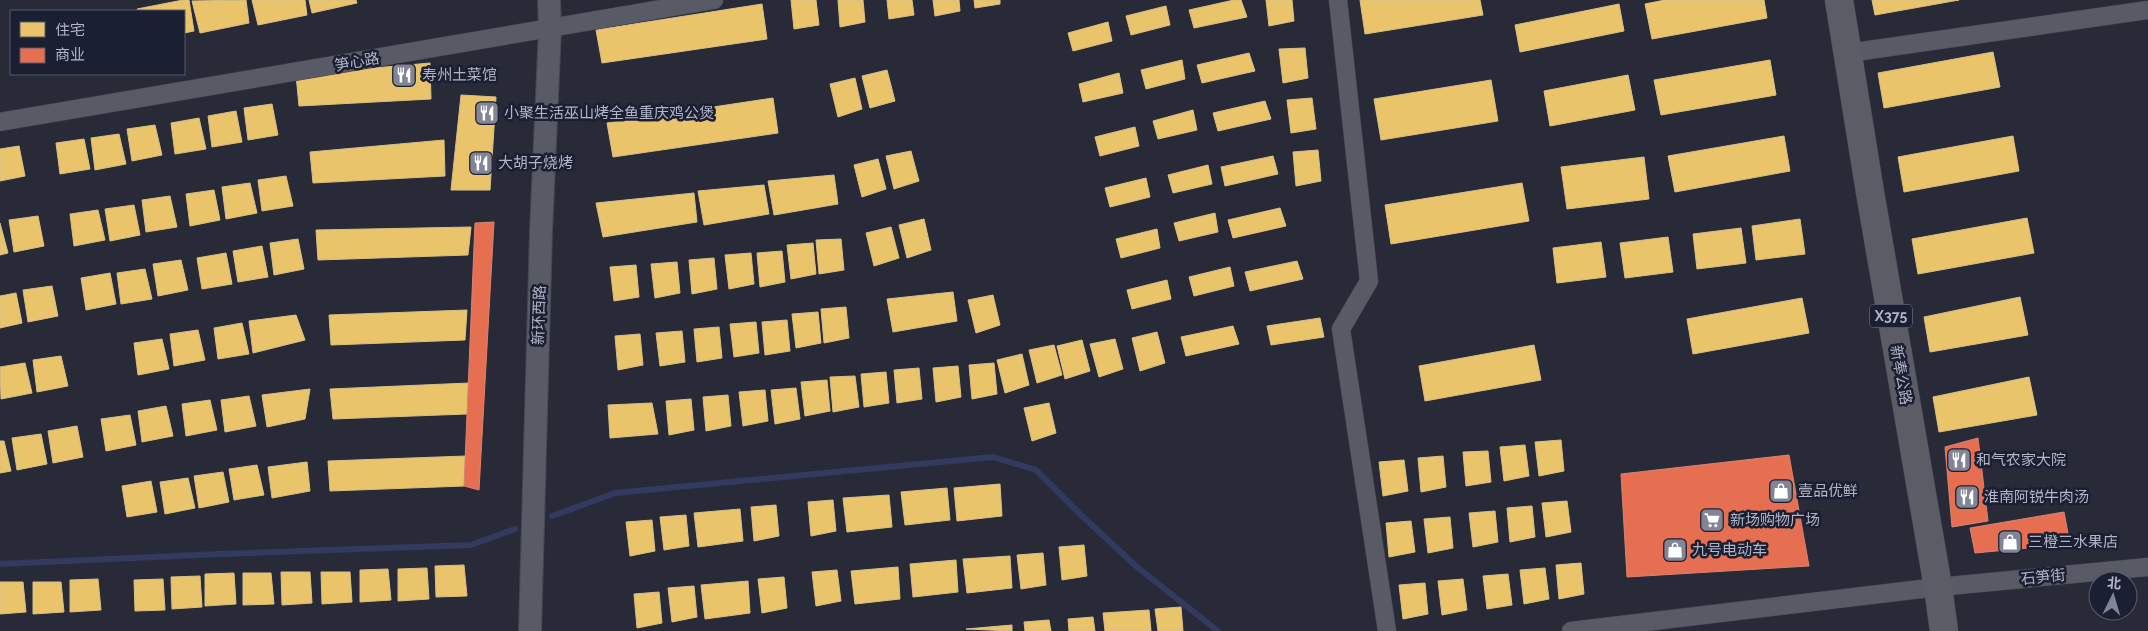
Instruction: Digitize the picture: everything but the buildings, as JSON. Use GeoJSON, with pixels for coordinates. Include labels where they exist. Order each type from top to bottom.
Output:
{"type":"FeatureCollection","features":[{"type":"Feature","properties":{"kind":"main road","name":"新奉公路"},"geometry":{"type":"LineString","coordinates":[[1839,0],[1944,631]]}},
{"type":"Feature","properties":{"kind":"street","name":"新环西路"},"geometry":{"type":"LineString","coordinates":[[530,631],[541,232],[550,29],[549,0]]}},
{"type":"Feature","properties":{"kind":"street","name":"笋心路"},"geometry":{"type":"LineString","coordinates":[[0,122],[714,0]]}},
{"type":"Feature","properties":{"kind":"street"},"geometry":{"type":"LineString","coordinates":[[1338,0],[1369,281],[1341,330],[1387,631]]}},
{"type":"Feature","properties":{"kind":"street"},"geometry":{"type":"LineString","coordinates":[[1848,53],[2148,10]]}},
{"type":"Feature","properties":{"kind":"street","name":"石笋街"},"geometry":{"type":"LineString","coordinates":[[1571,631],[1938,587],[2148,567]]}},
{"type":"Feature","properties":{"kind":"waterway"},"geometry":{"type":"LineString","coordinates":[[552,516],[615,493],[993,457],[1036,470],[1137,567],[1218,631]]}},
{"type":"Feature","properties":{"kind":"waterway"},"geometry":{"type":"LineString","coordinates":[[0,564],[471,545],[515,529]]}},
{"type":"Feature","properties":{"kind":"place","name":"寿州土菜馆"},"geometry":{"type":"Point","coordinates":[404,75]}},
{"type":"Feature","properties":{"kind":"place","name":"小聚生活巫山烤全鱼重庆鸡公煲"},"geometry":{"type":"Point","coordinates":[487,113]}},
{"type":"Feature","properties":{"kind":"place","name":"大胡子烧烤"},"geometry":{"type":"Point","coordinates":[481,163]}},
{"type":"Feature","properties":{"kind":"place","name":"和气农家大院"},"geometry":{"type":"Point","coordinates":[1959,460]}},
{"type":"Feature","properties":{"kind":"place","name":"壹品优鲜"},"geometry":{"type":"Point","coordinates":[1781,491]}},
{"type":"Feature","properties":{"kind":"place","name":"淮南阿锐牛肉汤"},"geometry":{"type":"Point","coordinates":[1967,497]}},
{"type":"Feature","properties":{"kind":"place","name":"新场购物广场"},"geometry":{"type":"Point","coordinates":[1712,520]}},
{"type":"Feature","properties":{"kind":"place","name":"三橙三水果店"},"geometry":{"type":"Point","coordinates":[2010,542]}},
{"type":"Feature","properties":{"kind":"place","name":"九号电动车"},"geometry":{"type":"Point","coordinates":[1675,550]}}]}
